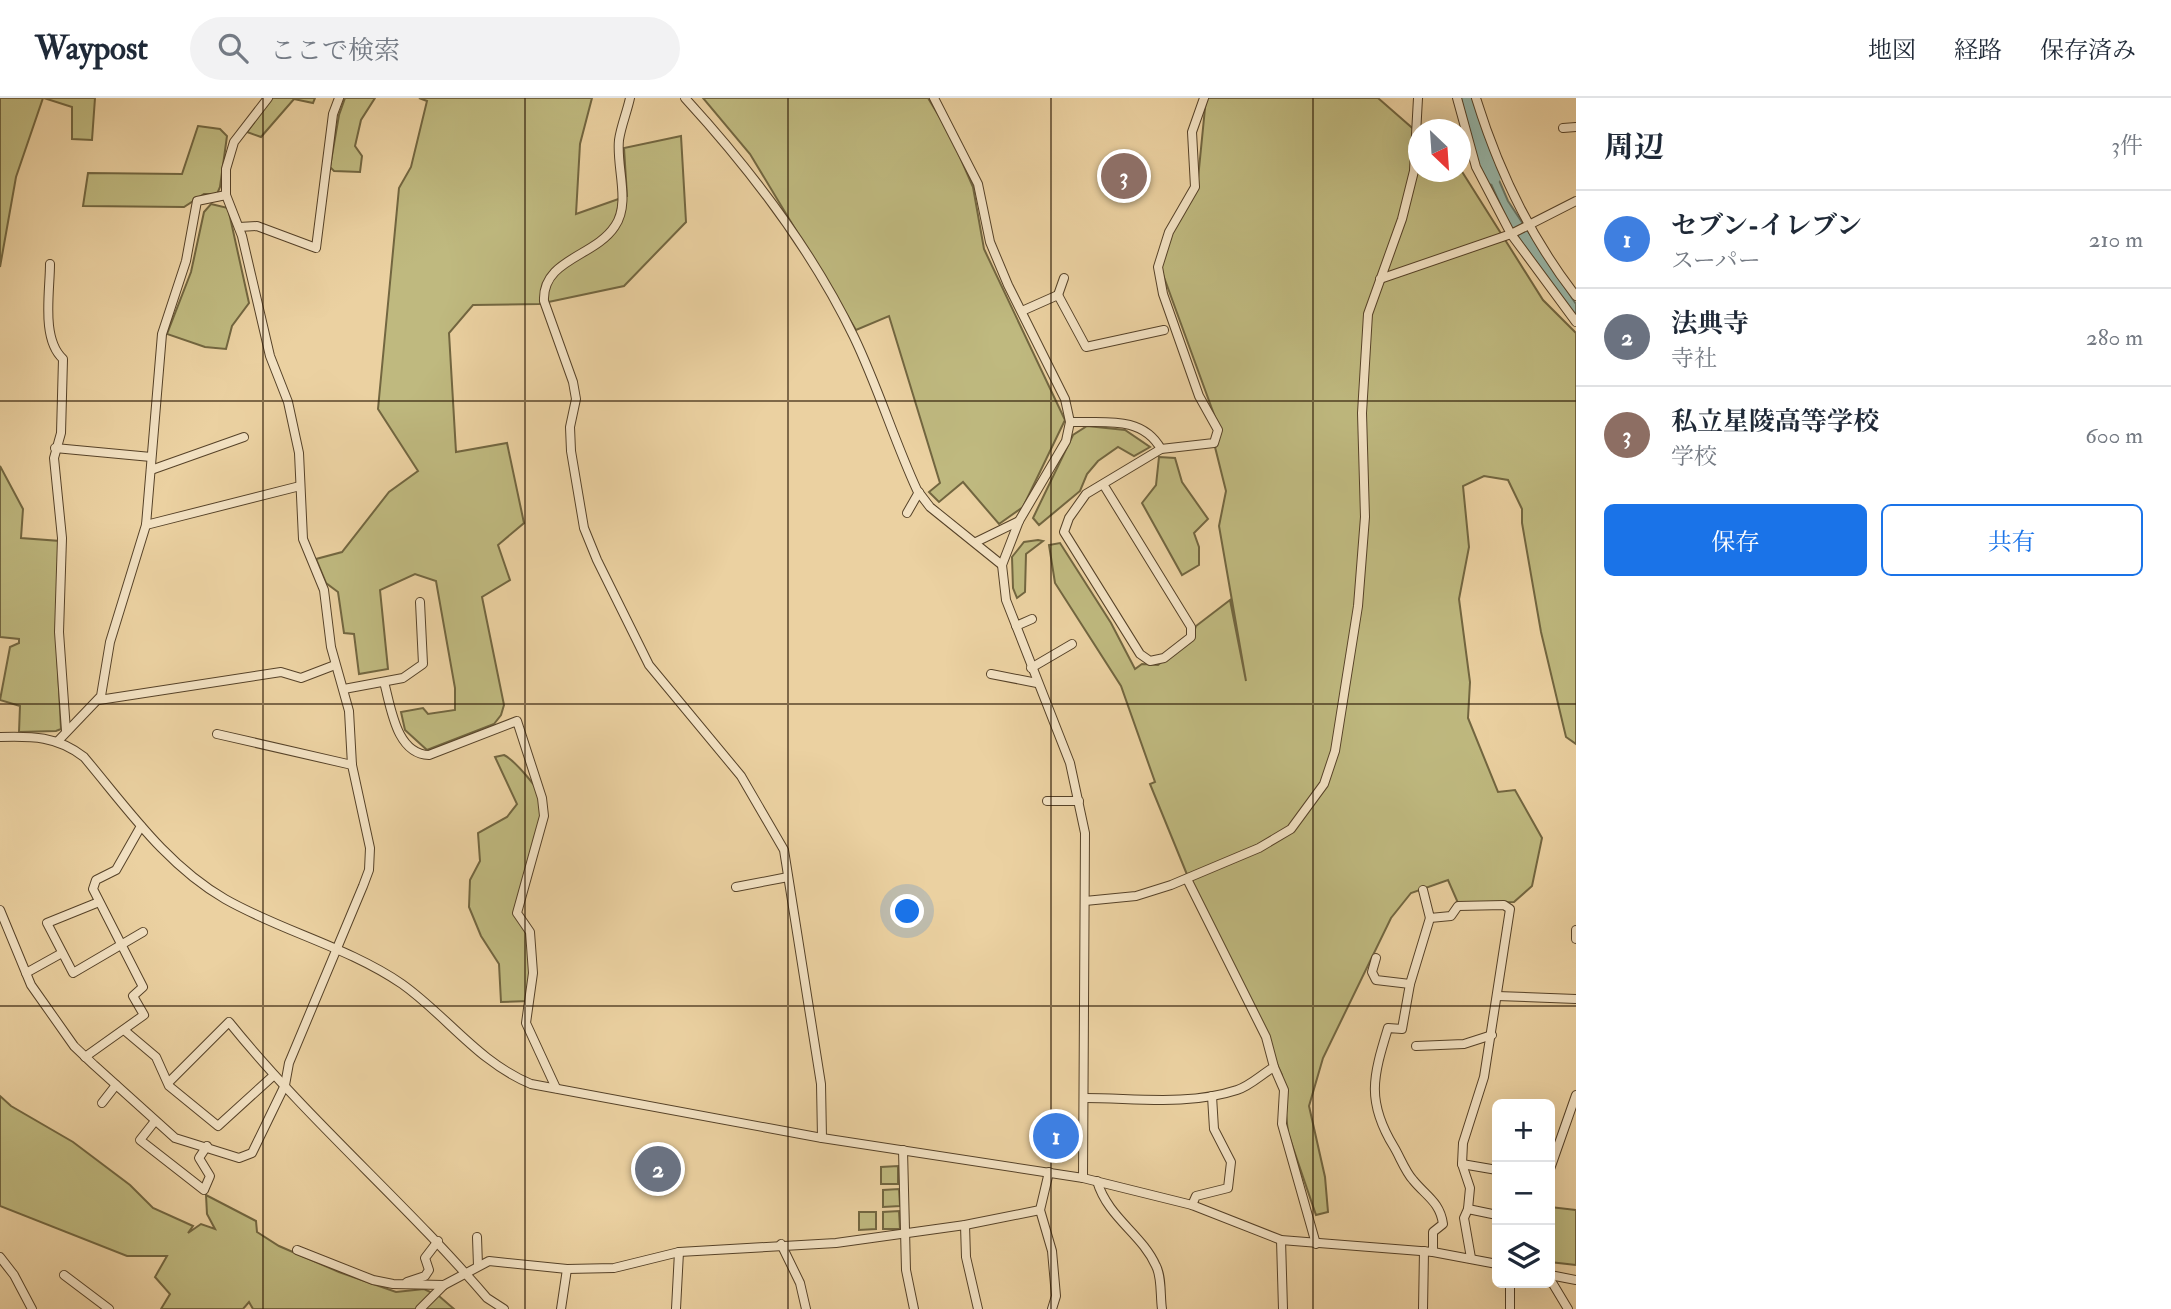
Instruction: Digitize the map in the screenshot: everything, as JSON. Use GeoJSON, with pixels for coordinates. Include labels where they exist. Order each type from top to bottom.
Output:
{"type":"FeatureCollection","features":[{"type":"Feature","properties":{"kind":"street"},"geometry":{"type":"LineString","coordinates":[[0,910],[26,973],[70,1040],[85,1057],[175,1138],[239,1158],[252,1153],[285,1085],[289,1063],[369,870],[370,848],[352,765],[344,689],[335,665],[324,590],[303,538],[299,453],[288,402],[270,356],[239,227],[226,195],[226,169],[234,142],[268,98]]}},
{"type":"Feature","properties":{"kind":"street"},"geometry":{"type":"LineString","coordinates":[[239,227],[257,226],[316,248],[333,114],[339,98]]}},
{"type":"Feature","properties":{"kind":"street"},"geometry":{"type":"LineString","coordinates":[[630,98],[619,140],[621,211],[616,224],[605,239],[554,270],[544,289],[544,301],[576,399],[570,428],[570,452],[580,506],[597,560],[649,664],[741,776],[784,850],[821,1084],[822,1138]]}},
{"type":"Feature","properties":{"kind":"street"},"geometry":{"type":"LineString","coordinates":[[685,98],[736,154],[821,277],[853,336],[919,492],[930,506],[1002,565]]}},
{"type":"Feature","properties":{"kind":"street"},"geometry":{"type":"LineString","coordinates":[[934,98],[978,184],[990,242],[1065,399],[1070,422],[1066,441],[1019,522],[1002,565],[1004,592],[1031,668],[1070,763],[1084,833],[1083,1178]]}},
{"type":"Feature","properties":{"kind":"street"},"geometry":{"type":"LineString","coordinates":[[1103,484],[1191,627],[1191,637],[1164,658],[1150,661],[1140,654],[1066,538],[1069,518],[1086,494],[1161,449],[1214,443],[1218,430],[1199,396],[1163,294],[1158,267],[1169,232],[1195,187],[1192,132],[1204,98]]}},
{"type":"Feature","properties":{"kind":"street"},"geometry":{"type":"LineString","coordinates":[[1085,901],[1136,896],[1259,848],[1291,829],[1324,784],[1335,751],[1358,606],[1366,517],[1362,413],[1368,314],[1402,219],[1414,171],[1418,98]]}},
{"type":"Feature","properties":{"kind":"street"},"geometry":{"type":"LineString","coordinates":[[1457,98],[1476,167],[1511,234],[1576,322]]}},
{"type":"Feature","properties":{"kind":"street"},"geometry":{"type":"LineString","coordinates":[[1475,98],[1506,181],[1543,251],[1576,296]]}},
{"type":"Feature","properties":{"kind":"street"},"geometry":{"type":"LineString","coordinates":[[1563,128],[1576,127]]}},
{"type":"Feature","properties":{"kind":"street"},"geometry":{"type":"LineString","coordinates":[[99,700],[110,642],[146,525],[162,334],[186,261],[197,201],[226,195]]}},
{"type":"Feature","properties":{"kind":"street"},"geometry":{"type":"LineString","coordinates":[[1380,279],[1511,234],[1576,201]]}},
{"type":"Feature","properties":{"kind":"street"},"geometry":{"type":"LineString","coordinates":[[50,264],[50,327],[54,351],[63,359],[61,433],[55,448],[62,538],[59,644],[66,731]]}},
{"type":"Feature","properties":{"kind":"street"},"geometry":{"type":"LineString","coordinates":[[1063,278],[1058,295],[1086,347],[1164,330]]}},
{"type":"Feature","properties":{"kind":"street"},"geometry":{"type":"LineString","coordinates":[[1022,312],[1058,295]]}},
{"type":"Feature","properties":{"kind":"street"},"geometry":{"type":"LineString","coordinates":[[1070,422],[1137,425],[1153,436],[1161,449]]}},
{"type":"Feature","properties":{"kind":"street"},"geometry":{"type":"LineString","coordinates":[[152,470],[244,437]]}},
{"type":"Feature","properties":{"kind":"street"},"geometry":{"type":"LineString","coordinates":[[55,448],[151,457]]}},
{"type":"Feature","properties":{"kind":"street"},"geometry":{"type":"LineString","coordinates":[[146,525],[300,486]]}},
{"type":"Feature","properties":{"kind":"street"},"geometry":{"type":"LineString","coordinates":[[907,513],[919,492]]}},
{"type":"Feature","properties":{"kind":"street"},"geometry":{"type":"LineString","coordinates":[[976,542],[1019,522]]}},
{"type":"Feature","properties":{"kind":"street"},"geometry":{"type":"LineString","coordinates":[[344,689],[403,678],[423,664],[420,602]]}},
{"type":"Feature","properties":{"kind":"street"},"geometry":{"type":"LineString","coordinates":[[1016,626],[1032,619]]}},
{"type":"Feature","properties":{"kind":"street"},"geometry":{"type":"LineString","coordinates":[[1031,668],[1072,644]]}},
{"type":"Feature","properties":{"kind":"street"},"geometry":{"type":"LineString","coordinates":[[58,741],[99,700],[281,672],[301,678],[335,665]]}},
{"type":"Feature","properties":{"kind":"street"},"geometry":{"type":"LineString","coordinates":[[991,674],[1037,683]]}},
{"type":"Feature","properties":{"kind":"street"},"geometry":{"type":"LineString","coordinates":[[384,682],[402,740],[421,755],[429,755],[517,721],[542,798],[544,816],[517,913],[530,932],[533,973],[526,1023],[556,1088]]}},
{"type":"Feature","properties":{"kind":"street"},"geometry":{"type":"LineString","coordinates":[[217,734],[352,765]]}},
{"type":"Feature","properties":{"kind":"street"},"geometry":{"type":"LineString","coordinates":[[0,737],[31,736],[58,741],[83,757],[175,863],[226,899],[337,950],[401,984],[501,1069],[531,1084],[822,1138],[1083,1178],[1192,1205],[1281,1240],[1428,1251],[1492,1263]]}},
{"type":"Feature","properties":{"kind":"street"},"geometry":{"type":"LineString","coordinates":[[1047,801],[1079,801]]}},
{"type":"Feature","properties":{"kind":"street"},"geometry":{"type":"LineString","coordinates":[[85,1057],[144,1015],[133,996],[143,988],[93,889],[96,880],[116,870],[141,826]]}},
{"type":"Feature","properties":{"kind":"street"},"geometry":{"type":"LineString","coordinates":[[736,887],[788,877]]}},
{"type":"Feature","properties":{"kind":"street"},"geometry":{"type":"LineString","coordinates":[[1187,878],[1266,1037],[1284,1090],[1282,1124],[1316,1244]]}},
{"type":"Feature","properties":{"kind":"street"},"geometry":{"type":"LineString","coordinates":[[1423,890],[1430,918],[1410,984],[1402,1029],[1388,1028],[1376,1065],[1374,1089],[1377,1117],[1384,1133],[1412,1180],[1436,1203],[1441,1212],[1443,1224],[1433,1232],[1428,1251],[1423,1309]]}},
{"type":"Feature","properties":{"kind":"street"},"geometry":{"type":"LineString","coordinates":[[99,902],[47,923],[74,973],[143,932]]}},
{"type":"Feature","properties":{"kind":"street"},"geometry":{"type":"LineString","coordinates":[[1430,918],[1451,916],[1458,906],[1504,905],[1510,909],[1484,1077],[1463,1143],[1462,1164],[1470,1188],[1468,1209],[1464,1218],[1471,1258]]}},
{"type":"Feature","properties":{"kind":"street"},"geometry":{"type":"LineString","coordinates":[[1576,930],[1576,939]]}},
{"type":"Feature","properties":{"kind":"street"},"geometry":{"type":"LineString","coordinates":[[26,973],[62,953]]}},
{"type":"Feature","properties":{"kind":"street"},"geometry":{"type":"LineString","coordinates":[[1376,958],[1372,972],[1376,980],[1410,984]]}},
{"type":"Feature","properties":{"kind":"street"},"geometry":{"type":"LineString","coordinates":[[1497,996],[1576,999]]}},
{"type":"Feature","properties":{"kind":"street"},"geometry":{"type":"LineString","coordinates":[[169,1082],[229,1022],[273,1076],[285,1085],[438,1241],[487,1298],[504,1309]]}},
{"type":"Feature","properties":{"kind":"street"},"geometry":{"type":"LineString","coordinates":[[124,1030],[156,1057],[169,1082],[219,1125],[273,1076]]}},
{"type":"Feature","properties":{"kind":"street"},"geometry":{"type":"LineString","coordinates":[[1416,1046],[1464,1044],[1492,1035]]}},
{"type":"Feature","properties":{"kind":"street"},"geometry":{"type":"LineString","coordinates":[[1085,1098],[1154,1101],[1212,1096],[1240,1089],[1274,1067]]}},
{"type":"Feature","properties":{"kind":"street"},"geometry":{"type":"LineString","coordinates":[[102,1103],[116,1085]]}},
{"type":"Feature","properties":{"kind":"street"},"geometry":{"type":"LineString","coordinates":[[1552,1162],[1576,1095]]}},
{"type":"Feature","properties":{"kind":"street"},"geometry":{"type":"LineString","coordinates":[[1192,1205],[1196,1196],[1228,1188],[1231,1162],[1214,1129],[1212,1096]]}},
{"type":"Feature","properties":{"kind":"street"},"geometry":{"type":"LineString","coordinates":[[155,1121],[139,1140],[204,1190],[210,1176],[199,1158],[207,1146]]}},
{"type":"Feature","properties":{"kind":"street"},"geometry":{"type":"LineString","coordinates":[[903,1150],[906,1270],[914,1309]]}},
{"type":"Feature","properties":{"kind":"street"},"geometry":{"type":"LineString","coordinates":[[1462,1164],[1492,1169]]}},
{"type":"Feature","properties":{"kind":"street"},"geometry":{"type":"LineString","coordinates":[[1049,1172],[1040,1210],[1052,1251],[1056,1296],[1052,1309]]}},
{"type":"Feature","properties":{"kind":"street"},"geometry":{"type":"LineString","coordinates":[[1097,1181],[1101,1195],[1114,1214],[1157,1266],[1162,1309]]}},
{"type":"Feature","properties":{"kind":"street"},"geometry":{"type":"LineString","coordinates":[[1468,1209],[1492,1214]]}},
{"type":"Feature","properties":{"kind":"street"},"geometry":{"type":"LineString","coordinates":[[420,1309],[444,1285],[478,1266],[499,1260],[567,1269],[614,1268],[679,1252],[836,1242],[904,1234],[1040,1210]]}},
{"type":"Feature","properties":{"kind":"street"},"geometry":{"type":"LineString","coordinates":[[965,1224],[966,1257],[978,1309]]}},
{"type":"Feature","properties":{"kind":"street"},"geometry":{"type":"LineString","coordinates":[[477,1237],[478,1266]]}},
{"type":"Feature","properties":{"kind":"street"},"geometry":{"type":"LineString","coordinates":[[1281,1240],[1283,1309]]}},
{"type":"Feature","properties":{"kind":"street"},"geometry":{"type":"LineString","coordinates":[[402,1284],[425,1276],[429,1264],[425,1258],[438,1241]]}},
{"type":"Feature","properties":{"kind":"street"},"geometry":{"type":"LineString","coordinates":[[781,1244],[800,1283],[806,1309]]}},
{"type":"Feature","properties":{"kind":"street"},"geometry":{"type":"LineString","coordinates":[[297,1250],[373,1280],[444,1285]]}},
{"type":"Feature","properties":{"kind":"street"},"geometry":{"type":"LineString","coordinates":[[676,1309],[679,1252]]}},
{"type":"Feature","properties":{"kind":"street"},"geometry":{"type":"LineString","coordinates":[[0,1257],[14,1275],[32,1309]]}},
{"type":"Feature","properties":{"kind":"street"},"geometry":{"type":"LineString","coordinates":[[561,1309],[567,1269]]}},
{"type":"Feature","properties":{"kind":"street"},"geometry":{"type":"LineString","coordinates":[[64,1275],[109,1309]]}},
{"type":"Feature","properties":{"kind":"street"},"geometry":{"type":"LineString","coordinates":[[1555,1278],[1576,1280]]}},
{"type":"Feature","properties":{"kind":"street"},"geometry":{"type":"LineString","coordinates":[[1555,1286],[1568,1309]]}},
{"type":"Feature","properties":{"kind":"street"},"geometry":{"type":"LineString","coordinates":[[1510,1288],[1510,1309]]}},
{"type":"Feature","properties":{"kind":"shaded area"},"geometry":{"type":"Polygon","coordinates":[[[0,98],[43,98],[16,177],[0,267],[0,98]]]}},
{"type":"Feature","properties":{"kind":"shaded area"},"geometry":{"type":"Polygon","coordinates":[[[44,98],[95,98],[92,140],[72,139],[72,107],[44,98]]]}},
{"type":"Feature","properties":{"kind":"shaded area"},"geometry":{"type":"Polygon","coordinates":[[[272,98],[315,98],[313,103],[294,99],[261,137],[247,132],[272,98]]]}},
{"type":"Feature","properties":{"kind":"shaded area"},"geometry":{"type":"Polygon","coordinates":[[[345,98],[375,98],[361,120],[355,146],[362,156],[360,172],[334,171],[330,167],[339,115],[345,98]]]}},
{"type":"Feature","properties":{"kind":"shaded area"},"geometry":{"type":"Polygon","coordinates":[[[419,98],[592,98],[580,144],[576,214],[627,196],[624,148],[681,136],[686,222],[624,286],[539,304],[473,305],[449,333],[456,452],[507,443],[524,523],[498,545],[510,580],[482,597],[504,705],[501,715],[494,724],[427,750],[405,730],[401,712],[423,708],[428,714],[455,710],[455,688],[436,581],[415,574],[380,590],[388,669],[359,674],[354,634],[344,633],[338,592],[326,583],[316,559],[342,552],[389,492],[418,471],[378,409],[399,188],[411,167],[427,101],[419,98]]]}},
{"type":"Feature","properties":{"kind":"shaded area"},"geometry":{"type":"Polygon","coordinates":[[[703,98],[928,98],[950,134],[973,187],[984,249],[1065,420],[1023,507],[999,524],[963,482],[939,502],[929,492],[940,483],[889,316],[856,330],[750,154],[703,98]]]}},
{"type":"Feature","properties":{"kind":"shaded area"},"geometry":{"type":"Polygon","coordinates":[[[1206,98],[1378,98],[1408,124],[1408,182],[1469,182],[1543,300],[1576,333],[1576,744],[1566,737],[1541,632],[1522,523],[1522,509],[1508,480],[1484,476],[1463,486],[1469,547],[1459,599],[1470,682],[1468,718],[1498,792],[1515,790],[1542,838],[1532,886],[1514,902],[1458,903],[1448,880],[1411,893],[1391,918],[1323,1058],[1309,1106],[1325,1177],[1328,1212],[1316,1215],[1288,1133],[1282,1075],[1197,899],[1150,784],[1155,782],[1121,686],[1055,583],[1049,545],[1060,543],[1111,623],[1135,669],[1142,664],[1158,665],[1194,632],[1196,626],[1230,600],[1246,681],[1219,526],[1226,491],[1214,443],[1220,431],[1161,269],[1166,240],[1197,189],[1206,98]]]}},
{"type":"Feature","properties":{"kind":"shaded area"},"geometry":{"type":"Polygon","coordinates":[[[198,126],[220,129],[227,136],[217,194],[204,194],[184,207],[83,206],[88,173],[182,174],[198,126]]]}},
{"type":"Feature","properties":{"kind":"shaded area"},"geometry":{"type":"Polygon","coordinates":[[[1477,153],[1489,157],[1508,201],[1576,304],[1576,318],[1509,224],[1477,153]]]}},
{"type":"Feature","properties":{"kind":"shaded area"},"geometry":{"type":"Polygon","coordinates":[[[211,204],[228,208],[249,303],[232,326],[226,349],[205,347],[167,334],[191,272],[204,212],[211,204]]]}},
{"type":"Feature","properties":{"kind":"shaded area"},"geometry":{"type":"Polygon","coordinates":[[[1087,426],[1125,430],[1150,447],[1134,456],[1118,447],[1098,461],[1087,474],[1080,491],[1039,525],[1033,518],[1073,435],[1087,426]]]}},
{"type":"Feature","properties":{"kind":"shaded area"},"geometry":{"type":"Polygon","coordinates":[[[1159,457],[1175,458],[1182,482],[1208,519],[1194,533],[1199,547],[1199,565],[1182,575],[1142,503],[1156,485],[1159,457]]]}},
{"type":"Feature","properties":{"kind":"shaded area"},"geometry":{"type":"Polygon","coordinates":[[[0,466],[23,509],[21,538],[60,541],[57,650],[61,729],[56,731],[19,732],[20,706],[0,700],[10,647],[19,643],[19,639],[0,637],[0,466]]]}},
{"type":"Feature","properties":{"kind":"shaded area"},"geometry":{"type":"Polygon","coordinates":[[[1043,541],[1026,554],[1025,592],[1017,598],[1013,588],[1012,557],[1024,542],[1043,541]]]}},
{"type":"Feature","properties":{"kind":"shaded area"},"geometry":{"type":"Polygon","coordinates":[[[504,755],[526,775],[542,800],[543,812],[538,841],[517,913],[530,932],[529,1001],[501,1002],[499,964],[481,936],[469,907],[470,880],[480,861],[478,833],[507,817],[517,804],[495,757],[504,755]]]}},
{"type":"Feature","properties":{"kind":"shaded area"},"geometry":{"type":"Polygon","coordinates":[[[0,1096],[11,1106],[73,1142],[130,1185],[153,1208],[193,1226],[188,1233],[201,1224],[215,1229],[207,1214],[206,1195],[256,1221],[257,1232],[279,1246],[339,1272],[396,1292],[424,1289],[439,1296],[454,1309],[253,1309],[249,1302],[243,1309],[161,1309],[170,1294],[155,1277],[167,1256],[127,1256],[0,1206],[0,1096]]]}},
{"type":"Feature","properties":{"kind":"shaded area"},"geometry":{"type":"Polygon","coordinates":[[[898,1166],[898,1184],[881,1184],[881,1167],[898,1166]]]}},
{"type":"Feature","properties":{"kind":"shaded area"},"geometry":{"type":"Polygon","coordinates":[[[899,1189],[900,1206],[883,1207],[883,1190],[899,1189]]]}},
{"type":"Feature","properties":{"kind":"shaded area"},"geometry":{"type":"Polygon","coordinates":[[[1555,1208],[1576,1210],[1576,1265],[1555,1263],[1555,1208]]]}},
{"type":"Feature","properties":{"kind":"shaded area"},"geometry":{"type":"Polygon","coordinates":[[[899,1211],[900,1229],[883,1229],[883,1212],[899,1211]]]}},
{"type":"Feature","properties":{"kind":"shaded area"},"geometry":{"type":"Polygon","coordinates":[[[859,1212],[876,1212],[876,1229],[859,1230],[859,1212]]]}},
{"type":"Feature","properties":{"kind":"waterway"},"geometry":{"type":"LineString","coordinates":[[1465,98],[1493,176]]}},
{"type":"Feature","properties":{"kind":"place","name":"私立星陵高等学校"},"geometry":{"type":"Point","coordinates":[1124,176]}},
{"type":"Feature","properties":{"kind":"place","name":"セブン-イレブン"},"geometry":{"type":"Point","coordinates":[1056,1136]}},
{"type":"Feature","properties":{"kind":"place","name":"法典寺"},"geometry":{"type":"Point","coordinates":[658,1169]}}]}
